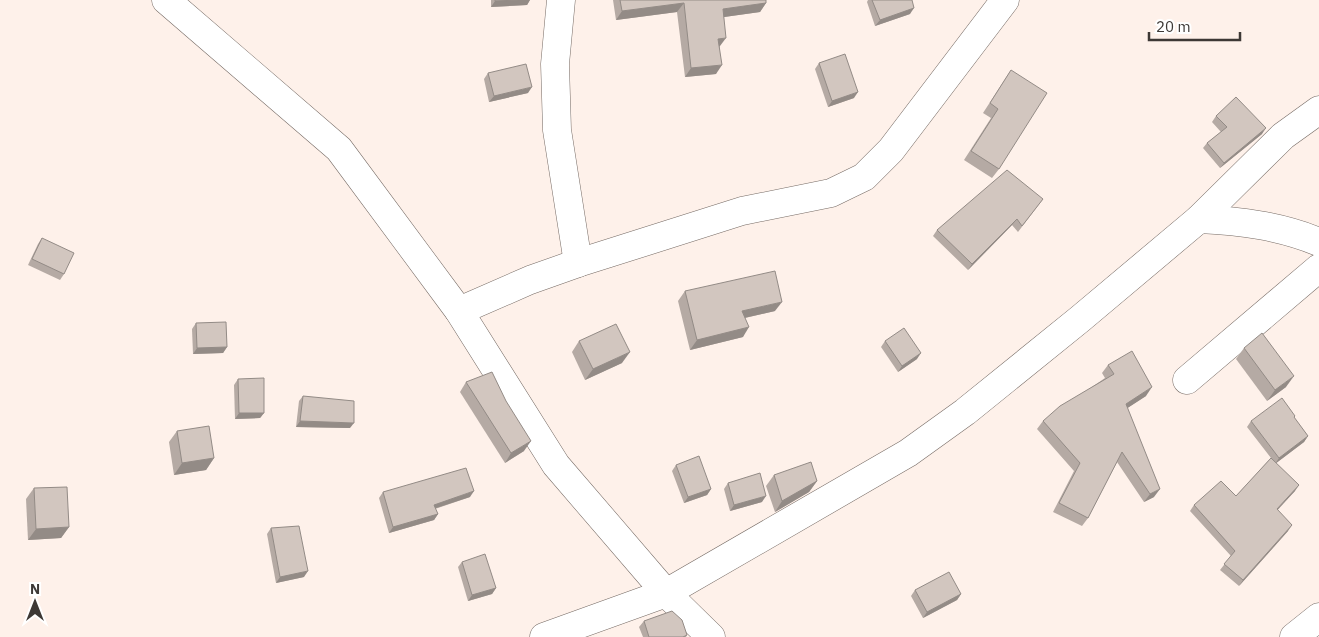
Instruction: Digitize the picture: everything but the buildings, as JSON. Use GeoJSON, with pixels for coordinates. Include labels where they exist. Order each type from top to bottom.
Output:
{"type":"FeatureCollection","features":[{"type":"Feature","properties":{"kind":"street"},"geometry":{"type":"LineString","coordinates":[[166,0],[339,149],[460,312],[556,465],[666,593],[711,637]]}},
{"type":"Feature","properties":{"kind":"street"},"geometry":{"type":"LineString","coordinates":[[562,0],[555,64],[557,130],[578,263]]}},
{"type":"Feature","properties":{"kind":"street"},"geometry":{"type":"LineString","coordinates":[[460,312],[530,280],[578,263],[742,211],[831,193],[864,177],[891,150],[1005,0]]}},
{"type":"Feature","properties":{"kind":"street"},"geometry":{"type":"LineString","coordinates":[[544,637],[666,593],[908,453],[965,412],[1199,219],[1283,136],[1319,110]]}},
{"type":"Feature","properties":{"kind":"street"},"geometry":{"type":"LineString","coordinates":[[1199,219],[1246,222],[1301,235],[1319,242]]}},
{"type":"Feature","properties":{"kind":"street"},"geometry":{"type":"LineString","coordinates":[[1187,380],[1319,268]]}},
{"type":"Feature","properties":{"kind":"street"},"geometry":{"type":"LineString","coordinates":[[1294,637],[1319,617]]}}]}
